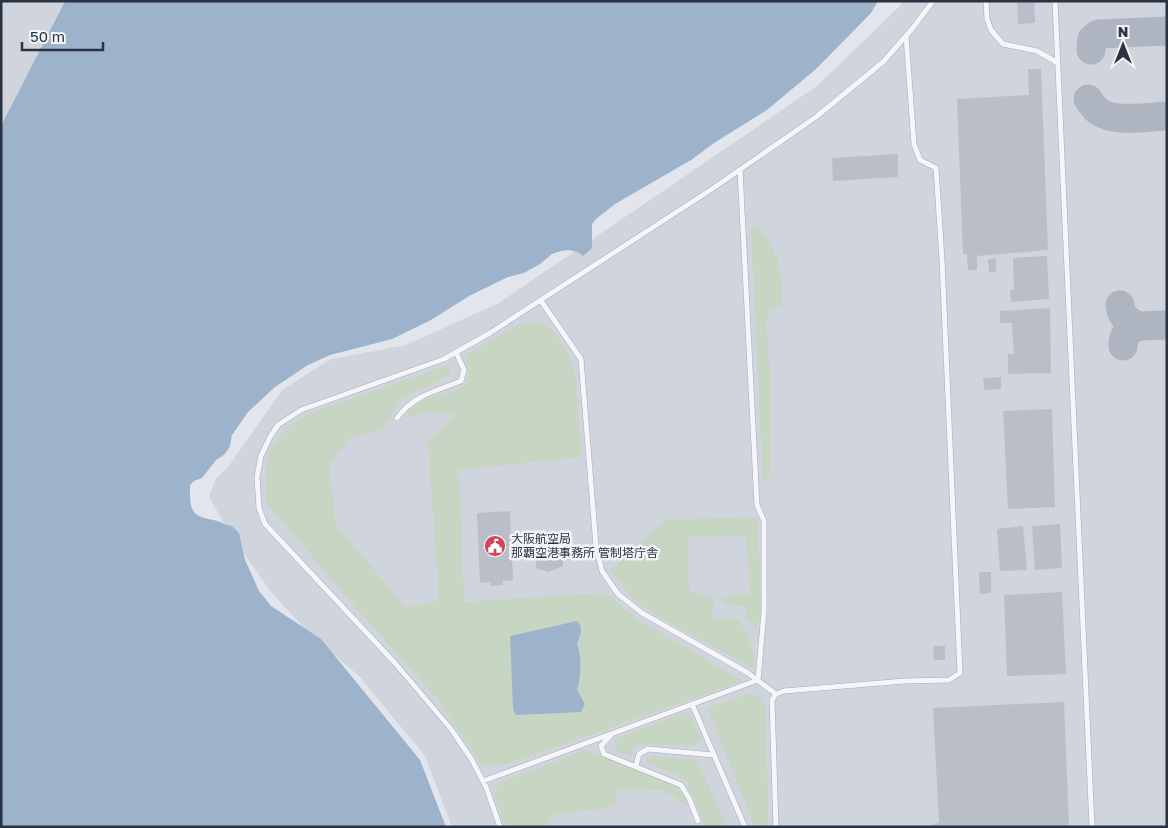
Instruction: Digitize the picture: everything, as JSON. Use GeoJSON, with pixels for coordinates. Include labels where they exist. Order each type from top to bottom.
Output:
{"type":"FeatureCollection","features":[{"type":"Feature","properties":{"kind":"lane"},"geometry":{"type":"LineString","coordinates":[[500,827],[483,781],[451,728],[424,696],[265,524],[258,508],[257,477],[261,456],[270,437],[278,425],[302,410],[444,359],[541,301],[740,170],[816,117],[883,62],[933,1]]}},
{"type":"Feature","properties":{"kind":"lane"},"geometry":{"type":"LineString","coordinates":[[986,1],[987,19],[991,30],[1003,44],[1037,51],[1058,63]]}},
{"type":"Feature","properties":{"kind":"lane"},"geometry":{"type":"LineString","coordinates":[[1055,1],[1092,827]]}},
{"type":"Feature","properties":{"kind":"lane"},"geometry":{"type":"LineString","coordinates":[[776,827],[772,700],[776,694],[784,691],[834,686],[949,680],[960,673],[936,168],[920,160],[914,144],[906,36]]}},
{"type":"Feature","properties":{"kind":"lane"},"geometry":{"type":"LineString","coordinates":[[740,170],[757,505],[764,521],[764,612],[758,680]]}},
{"type":"Feature","properties":{"kind":"lane"},"geometry":{"type":"LineString","coordinates":[[541,301],[582,359],[596,546],[602,571],[618,594],[642,613],[748,673],[776,694]]}},
{"type":"Feature","properties":{"kind":"lane"},"geometry":{"type":"LineString","coordinates":[[398,418],[404,408],[420,396],[461,381],[464,370],[456,352]]}},
{"type":"Feature","properties":{"kind":"lane"},"geometry":{"type":"LineString","coordinates":[[483,781],[758,680]]}},
{"type":"Feature","properties":{"kind":"lane"},"geometry":{"type":"LineString","coordinates":[[692,704],[745,827]]}},
{"type":"Feature","properties":{"kind":"lane"},"geometry":{"type":"LineString","coordinates":[[612,733],[601,746],[604,754],[681,784],[698,820]]}},
{"type":"Feature","properties":{"kind":"lane"},"geometry":{"type":"LineString","coordinates":[[636,766],[639,754],[648,749],[714,755]]}},
{"type":"Feature","properties":{"kind":"shaded area"},"geometry":{"type":"Polygon","coordinates":[[[1,1],[65,1],[1,126],[1,1]]]}},
{"type":"Feature","properties":{"kind":"shaded area"},"geometry":{"type":"Polygon","coordinates":[[[903,1],[1167,1],[1167,827],[452,827],[425,756],[359,676],[308,632],[271,592],[231,535],[209,497],[216,478],[228,467],[282,390],[331,359],[406,345],[499,303],[817,86],[903,1]]]}},
{"type":"Feature","properties":{"kind":"green space"},"geometry":{"type":"Polygon","coordinates":[[[758,225],[771,244],[779,264],[783,305],[771,311],[766,319],[771,385],[771,472],[763,483],[751,227],[758,225]]]}},
{"type":"Feature","properties":{"kind":"green space"},"geometry":{"type":"Polygon","coordinates":[[[522,323],[544,323],[554,331],[569,355],[576,380],[581,457],[459,470],[464,602],[601,593],[613,597],[625,610],[640,621],[743,681],[508,764],[481,764],[439,701],[343,593],[267,503],[265,481],[270,449],[285,430],[305,415],[447,365],[451,373],[438,382],[401,399],[382,430],[349,438],[329,466],[336,525],[406,608],[439,600],[428,442],[456,414],[432,412],[408,418],[408,410],[434,396],[457,390],[466,382],[469,375],[466,363],[469,353],[522,323]]]}},
{"type":"Feature","properties":{"kind":"green space"},"geometry":{"type":"Polygon","coordinates":[[[757,517],[762,610],[756,630],[746,617],[747,607],[722,604],[722,597],[750,594],[746,536],[688,537],[689,591],[714,598],[712,621],[734,617],[747,631],[755,658],[753,668],[664,620],[635,601],[610,570],[666,520],[757,517]]]}},
{"type":"Feature","properties":{"kind":"green space"},"geometry":{"type":"Polygon","coordinates":[[[751,693],[761,699],[766,708],[767,827],[755,827],[707,708],[751,693]]]}},
{"type":"Feature","properties":{"kind":"green space"},"geometry":{"type":"Polygon","coordinates":[[[686,712],[691,717],[701,739],[694,746],[637,744],[632,755],[621,754],[615,749],[615,739],[686,712]]]}},
{"type":"Feature","properties":{"kind":"green space"},"geometry":{"type":"Polygon","coordinates":[[[585,750],[676,785],[687,800],[687,806],[664,790],[615,791],[616,804],[613,807],[554,814],[547,827],[506,827],[494,796],[498,784],[585,750]]]}},
{"type":"Feature","properties":{"kind":"green space"},"geometry":{"type":"Polygon","coordinates":[[[653,756],[697,760],[727,827],[705,827],[686,781],[675,774],[647,763],[646,759],[653,756]]]}},
{"type":"Feature","properties":{"kind":"water"},"geometry":{"type":"Polygon","coordinates":[[[65,1],[878,1],[871,13],[816,69],[767,110],[714,143],[691,160],[615,204],[596,219],[592,224],[592,248],[583,256],[578,252],[568,250],[552,254],[540,264],[524,273],[508,277],[469,296],[431,320],[392,339],[330,355],[308,365],[275,387],[248,412],[232,435],[230,446],[225,454],[216,460],[202,478],[190,485],[190,500],[192,510],[195,513],[199,516],[232,526],[239,533],[245,560],[259,591],[271,606],[321,639],[420,760],[446,827],[1,827],[1,126],[65,1]]]}},
{"type":"Feature","properties":{"kind":"water"},"geometry":{"type":"Polygon","coordinates":[[[577,621],[581,629],[577,644],[580,654],[580,667],[577,690],[585,704],[581,712],[516,715],[513,708],[510,636],[577,621]]]}},
{"type":"Feature","properties":{"kind":"building"},"geometry":{"type":"Polygon","coordinates":[[[1017,1],[1034,1],[1035,23],[1018,24],[1017,1]]]}},
{"type":"Feature","properties":{"kind":"building"},"geometry":{"type":"Polygon","coordinates":[[[1028,69],[1041,69],[1048,250],[977,256],[977,270],[968,270],[967,254],[963,254],[957,99],[1029,95],[1028,69]]]}},
{"type":"Feature","properties":{"kind":"building"},"geometry":{"type":"Polygon","coordinates":[[[898,154],[898,177],[833,181],[832,158],[898,154]]]}},
{"type":"Feature","properties":{"kind":"building"},"geometry":{"type":"Polygon","coordinates":[[[1047,256],[1049,299],[1011,302],[1010,290],[1014,290],[1013,258],[1047,256]]]}},
{"type":"Feature","properties":{"kind":"building"},"geometry":{"type":"Polygon","coordinates":[[[996,258],[996,272],[989,272],[988,260],[996,258]]]}},
{"type":"Feature","properties":{"kind":"building"},"geometry":{"type":"Polygon","coordinates":[[[1050,308],[1051,373],[1008,374],[1008,354],[1014,354],[1012,323],[1000,323],[1000,311],[1050,308]]]}},
{"type":"Feature","properties":{"kind":"building"},"geometry":{"type":"Polygon","coordinates":[[[1001,377],[1001,389],[984,390],[983,378],[1001,377]]]}},
{"type":"Feature","properties":{"kind":"building"},"geometry":{"type":"Polygon","coordinates":[[[1052,409],[1055,507],[1008,509],[1003,411],[1052,409]]]}},
{"type":"Feature","properties":{"kind":"building","name":"大阪航空局 那覇空港事務所 管制塔庁舎"},"geometry":{"type":"Polygon","coordinates":[[[510,511],[513,580],[503,581],[503,585],[491,586],[491,582],[480,583],[477,513],[510,511]]]}},
{"type":"Feature","properties":{"kind":"building"},"geometry":{"type":"Polygon","coordinates":[[[1060,524],[1062,568],[1035,570],[1032,526],[1060,524]]]}},
{"type":"Feature","properties":{"kind":"building"},"geometry":{"type":"Polygon","coordinates":[[[1023,526],[1027,570],[1000,571],[997,529],[1023,526]]]}},
{"type":"Feature","properties":{"kind":"building"},"geometry":{"type":"Polygon","coordinates":[[[549,553],[563,558],[563,566],[548,572],[536,568],[536,559],[549,553]]]}},
{"type":"Feature","properties":{"kind":"building"},"geometry":{"type":"Polygon","coordinates":[[[979,572],[991,572],[991,593],[980,594],[979,572]]]}},
{"type":"Feature","properties":{"kind":"building"},"geometry":{"type":"Polygon","coordinates":[[[1062,592],[1066,674],[1007,676],[1004,595],[1062,592]]]}},
{"type":"Feature","properties":{"kind":"building"},"geometry":{"type":"Polygon","coordinates":[[[933,646],[945,646],[945,660],[934,660],[933,646]]]}},
{"type":"Feature","properties":{"kind":"building"},"geometry":{"type":"Polygon","coordinates":[[[1064,702],[1069,827],[933,827],[933,824],[939,823],[933,708],[1064,702]]]}},
{"type":"Feature","properties":{"kind":"taxiway"},"geometry":{"type":"LineString","coordinates":[[1091,50],[1092,39],[1098,34],[1167,31]]}},
{"type":"Feature","properties":{"kind":"taxiway"},"geometry":{"type":"LineString","coordinates":[[1088,99],[1098,111],[1113,117],[1167,116]]}},
{"type":"Feature","properties":{"kind":"taxiway"},"geometry":{"type":"LineString","coordinates":[[1120,305],[1122,313],[1126,318],[1138,326]]}},
{"type":"Feature","properties":{"kind":"taxiway"},"geometry":{"type":"LineString","coordinates":[[1123,346],[1124,338],[1132,329],[1145,326],[1167,325]]}},
{"type":"Feature","properties":{"kind":"place","name":"大阪航空局 那覇空港事務所 管制塔庁舎"},"geometry":{"type":"Point","coordinates":[495,546]}}]}
